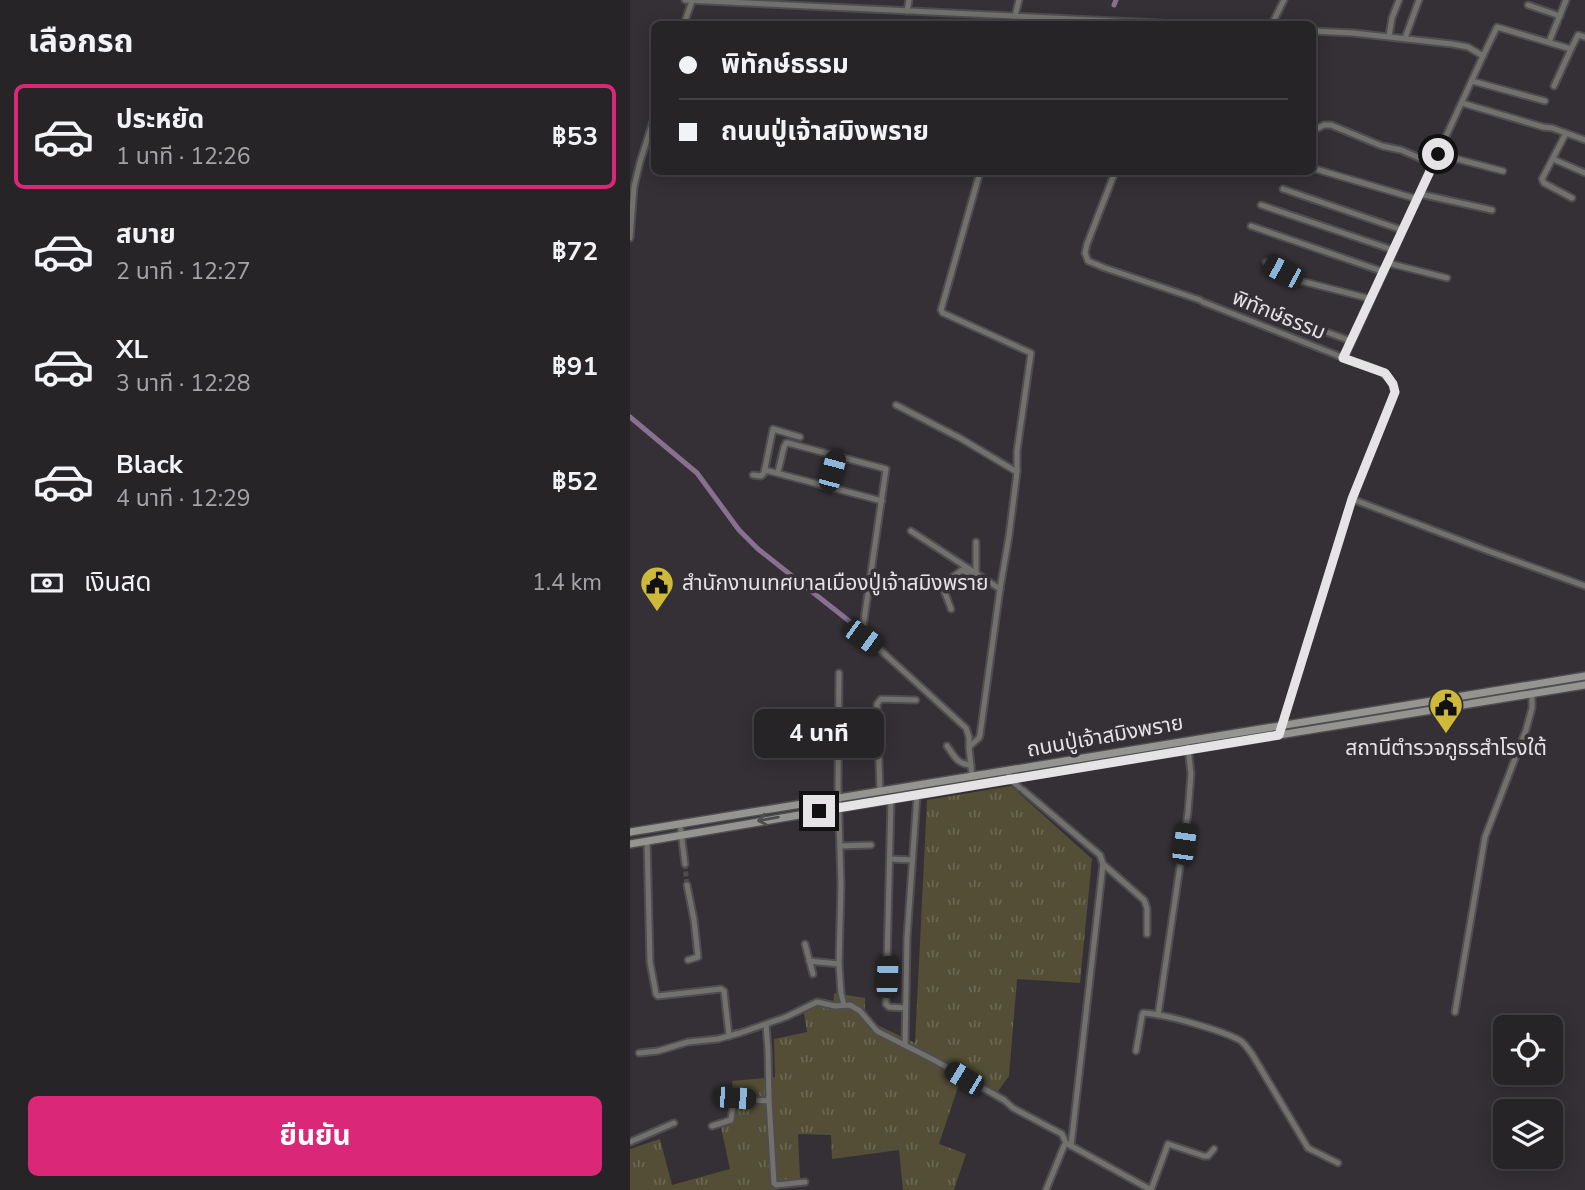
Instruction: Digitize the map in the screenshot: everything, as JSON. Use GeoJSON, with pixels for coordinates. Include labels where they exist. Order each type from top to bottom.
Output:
{"type":"FeatureCollection","features":[{"type":"Feature","properties":{"kind":"main road","name":"ถนนปู่เจ้าสมิงพราย"},"geometry":{"type":"LineString","coordinates":[[630,844],[891,799],[1009,774],[1187,745],[1282,725],[1531,689],[1585,676]]}},
{"type":"Feature","properties":{"kind":"main road","name":"ถนนปู่เจ้าสมิงพราย"},"geometry":{"type":"LineString","coordinates":[[1531,689],[1585,685]]}},
{"type":"Feature","properties":{"kind":"main road","name":"ถนนปู่เจ้าสมิงพราย"},"geometry":{"type":"LineString","coordinates":[[1187,745],[1279,735],[1444,703]]}},
{"type":"Feature","properties":{"kind":"main road","name":"ถนนปู่เจ้าสมิงพราย"},"geometry":{"type":"LineString","coordinates":[[630,832],[972,776],[1009,774]]}},
{"type":"Feature","properties":{"kind":"street"},"geometry":{"type":"LineString","coordinates":[[685,0],[1113,21]]}},
{"type":"Feature","properties":{"kind":"street"},"geometry":{"type":"LineString","coordinates":[[907,11],[909,0]]}},
{"type":"Feature","properties":{"kind":"street"},"geometry":{"type":"LineString","coordinates":[[1019,0],[1020,21]]}},
{"type":"Feature","properties":{"kind":"street"},"geometry":{"type":"LineString","coordinates":[[1274,21],[1284,0]]}},
{"type":"Feature","properties":{"kind":"street"},"geometry":{"type":"LineString","coordinates":[[1389,36],[1398,0]]}},
{"type":"Feature","properties":{"kind":"street"},"geometry":{"type":"LineString","coordinates":[[1405,38],[1419,0]]}},
{"type":"Feature","properties":{"kind":"street"},"geometry":{"type":"LineString","coordinates":[[1566,0],[1549,42],[1571,49]]}},
{"type":"Feature","properties":{"kind":"street"},"geometry":{"type":"LineString","coordinates":[[685,21],[692,1]]}},
{"type":"Feature","properties":{"kind":"street"},"geometry":{"type":"LineString","coordinates":[[1528,5],[1560,16]]}},
{"type":"Feature","properties":{"kind":"street","name":"พิทักษ์ธรรม"},"geometry":{"type":"LineString","coordinates":[[1343,358],[1497,27],[1549,42]]}},
{"type":"Feature","properties":{"kind":"street"},"geometry":{"type":"LineString","coordinates":[[1316,31],[1389,36],[1468,47],[1483,56]]}},
{"type":"Feature","properties":{"kind":"street"},"geometry":{"type":"LineString","coordinates":[[1555,86],[1577,35],[1585,37]]}},
{"type":"Feature","properties":{"kind":"street"},"geometry":{"type":"LineString","coordinates":[[1472,81],[1545,101]]}},
{"type":"Feature","properties":{"kind":"street"},"geometry":{"type":"LineString","coordinates":[[1462,103],[1585,140]]}},
{"type":"Feature","properties":{"kind":"street"},"geometry":{"type":"LineString","coordinates":[[1316,129],[1331,125],[1434,164]]}},
{"type":"Feature","properties":{"kind":"street"},"geometry":{"type":"LineString","coordinates":[[630,238],[635,187],[651,129]]}},
{"type":"Feature","properties":{"kind":"street"},"geometry":{"type":"LineString","coordinates":[[1566,133],[1543,181],[1572,198]]}},
{"type":"Feature","properties":{"kind":"street"},"geometry":{"type":"LineString","coordinates":[[1438,154],[1503,171]]}},
{"type":"Feature","properties":{"kind":"street"},"geometry":{"type":"LineString","coordinates":[[1553,159],[1585,173]]}},
{"type":"Feature","properties":{"kind":"street"},"geometry":{"type":"LineString","coordinates":[[1316,169],[1419,197],[1492,210]]}},
{"type":"Feature","properties":{"kind":"street"},"geometry":{"type":"LineString","coordinates":[[969,747],[980,735],[1009,536],[1017,451],[1031,353],[944,314],[940,307],[979,175]]}},
{"type":"Feature","properties":{"kind":"street","name":"พิทักษ์ธรรม"},"geometry":{"type":"LineString","coordinates":[[1114,175],[1085,253],[1088,261],[1202,301],[1385,373],[1393,384],[1395,392],[1352,499],[1279,735]]}},
{"type":"Feature","properties":{"kind":"street"},"geometry":{"type":"LineString","coordinates":[[1283,189],[1402,230]]}},
{"type":"Feature","properties":{"kind":"street"},"geometry":{"type":"LineString","coordinates":[[1261,205],[1393,250]]}},
{"type":"Feature","properties":{"kind":"street"},"geometry":{"type":"LineString","coordinates":[[1251,226],[1384,272]]}},
{"type":"Feature","properties":{"kind":"street"},"geometry":{"type":"LineString","coordinates":[[1266,262],[1301,281],[1371,299]]}},
{"type":"Feature","properties":{"kind":"street"},"geometry":{"type":"LineString","coordinates":[[1388,262],[1447,278]]}},
{"type":"Feature","properties":{"kind":"street"},"geometry":{"type":"LineString","coordinates":[[1286,317],[1351,341]]}},
{"type":"Feature","properties":{"kind":"street"},"geometry":{"type":"LineString","coordinates":[[896,405],[960,438],[1017,472]]}},
{"type":"Feature","properties":{"kind":"street"},"geometry":{"type":"LineString","coordinates":[[752,475],[763,476],[772,429],[800,437]]}},
{"type":"Feature","properties":{"kind":"street"},"geometry":{"type":"LineString","coordinates":[[778,472],[786,443],[886,469],[862,634],[966,728],[972,776]]}},
{"type":"Feature","properties":{"kind":"street"},"geometry":{"type":"LineString","coordinates":[[827,486],[836,455]]}},
{"type":"Feature","properties":{"kind":"street"},"geometry":{"type":"LineString","coordinates":[[765,470],[882,501]]}},
{"type":"Feature","properties":{"kind":"street"},"geometry":{"type":"LineString","coordinates":[[1352,499],[1585,586]]}},
{"type":"Feature","properties":{"kind":"street"},"geometry":{"type":"LineString","coordinates":[[911,531],[1000,589]]}},
{"type":"Feature","properties":{"kind":"street"},"geometry":{"type":"LineString","coordinates":[[976,542],[976,573]]}},
{"type":"Feature","properties":{"kind":"street"},"geometry":{"type":"LineString","coordinates":[[951,609],[944,590],[957,573],[962,570],[979,579],[986,579]]}},
{"type":"Feature","properties":{"kind":"street"},"geometry":{"type":"LineString","coordinates":[[839,673],[839,964],[844,1003]]}},
{"type":"Feature","properties":{"kind":"street"},"geometry":{"type":"LineString","coordinates":[[1455,1012],[1485,837],[1526,730],[1532,708],[1531,689]]}},
{"type":"Feature","properties":{"kind":"street"},"geometry":{"type":"LineString","coordinates":[[880,791],[878,702],[889,698],[916,700]]}},
{"type":"Feature","properties":{"kind":"street"},"geometry":{"type":"LineString","coordinates":[[1158,1015],[1188,812],[1191,774],[1187,745]]}},
{"type":"Feature","properties":{"kind":"street"},"geometry":{"type":"LineString","coordinates":[[947,747],[959,762],[971,765]]}},
{"type":"Feature","properties":{"kind":"street"},"geometry":{"type":"LineString","coordinates":[[1009,774],[1022,789],[1100,855],[1103,864],[1069,1144]]}},
{"type":"Feature","properties":{"kind":"street"},"geometry":{"type":"LineString","coordinates":[[905,1042],[907,938],[916,794]]}},
{"type":"Feature","properties":{"kind":"street"},"geometry":{"type":"LineString","coordinates":[[891,799],[886,1004],[889,1007],[905,1008]]}},
{"type":"Feature","properties":{"kind":"street"},"geometry":{"type":"LineString","coordinates":[[680,824],[685,864]]}},
{"type":"Feature","properties":{"kind":"street"},"geometry":{"type":"LineString","coordinates":[[647,841],[650,962],[656,994],[658,996],[721,989],[724,993],[729,1034]]}},
{"type":"Feature","properties":{"kind":"street"},"geometry":{"type":"LineString","coordinates":[[840,846],[871,845]]}},
{"type":"Feature","properties":{"kind":"street"},"geometry":{"type":"LineString","coordinates":[[890,859],[912,860]]}},
{"type":"Feature","properties":{"kind":"street"},"geometry":{"type":"LineString","coordinates":[[1103,864],[1144,900],[1147,908],[1147,934]]}},
{"type":"Feature","properties":{"kind":"street"},"geometry":{"type":"LineString","coordinates":[[687,885],[698,957],[688,960]]}},
{"type":"Feature","properties":{"kind":"street"},"geometry":{"type":"LineString","coordinates":[[805,944],[813,974]]}},
{"type":"Feature","properties":{"kind":"street"},"geometry":{"type":"LineString","coordinates":[[809,961],[839,964]]}},
{"type":"Feature","properties":{"kind":"street"},"geometry":{"type":"LineString","coordinates":[[639,1053],[766,1026],[817,1002],[835,1006],[844,1003],[858,1009],[877,1031],[905,1042],[1004,1100],[1013,1108],[1062,1134],[1069,1144],[1151,1190],[1168,1144],[1204,1156],[1208,1156],[1214,1149]]}},
{"type":"Feature","properties":{"kind":"street"},"geometry":{"type":"LineString","coordinates":[[1136,1051],[1143,1013],[1158,1015],[1238,1040],[1246,1045],[1308,1148],[1338,1163]]}},
{"type":"Feature","properties":{"kind":"street"},"geometry":{"type":"LineString","coordinates":[[766,1026],[774,1183],[805,1182]]}},
{"type":"Feature","properties":{"kind":"street"},"geometry":{"type":"LineString","coordinates":[[712,1126],[731,1120],[734,1099],[769,1101]]}},
{"type":"Feature","properties":{"kind":"street"},"geometry":{"type":"LineString","coordinates":[[630,1142],[674,1123]]}},
{"type":"Feature","properties":{"kind":"street"},"geometry":{"type":"LineString","coordinates":[[1046,1190],[1064,1146],[1069,1144]]}},
{"type":"Feature","properties":{"kind":"green space"},"geometry":{"type":"Polygon","coordinates":[[[1011,786],[1092,859],[1080,983],[1017,979],[1009,1076],[996,1094],[960,1081],[939,1144],[966,1154],[954,1190],[903,1190],[899,1150],[832,1159],[831,1135],[798,1134],[800,1179],[777,1190],[630,1190],[630,1149],[660,1139],[672,1185],[730,1169],[720,1123],[735,1115],[732,1081],[775,1077],[774,1039],[807,1032],[803,1007],[833,1007],[834,993],[865,998],[865,1013],[873,1023],[915,1043],[927,800],[1011,786]]]}},
{"type":"Feature","properties":{"kind":"waterway"},"geometry":{"type":"LineString","coordinates":[[1114,5],[1116,0]]}},
{"type":"Feature","properties":{"kind":"waterway"},"geometry":{"type":"LineString","coordinates":[[630,417],[697,473],[739,530],[758,549],[863,632]]}},
{"type":"Feature","properties":{"kind":"waterway"},"geometry":{"type":"LineString","coordinates":[[725,1033],[748,1028]]}},
{"type":"Feature","properties":{"kind":"waterway"},"geometry":{"type":"LineString","coordinates":[[997,1099],[1012,1110]]}},
{"type":"Feature","properties":{"kind":"tunnel"},"geometry":{"type":"LineString","coordinates":[[685,864],[687,885]]}},
{"type":"Feature","properties":{"kind":"place","name":"สำนักงานเทศบาลเมืองปู่เจ้าสมิงพราย"},"geometry":{"type":"Point","coordinates":[657,613]}},
{"type":"Feature","properties":{"kind":"place","name":"สถานีตำรวจภูธรสำโรงใต้"},"geometry":{"type":"Point","coordinates":[1446,735]}},
{"type":"Feature","properties":{"kind":"route"},"geometry":{"type":"LineString","coordinates":[[819,811],[1279,735],[1352,499],[1395,392],[1385,373],[1343,358],[1438,154]]}}]}
